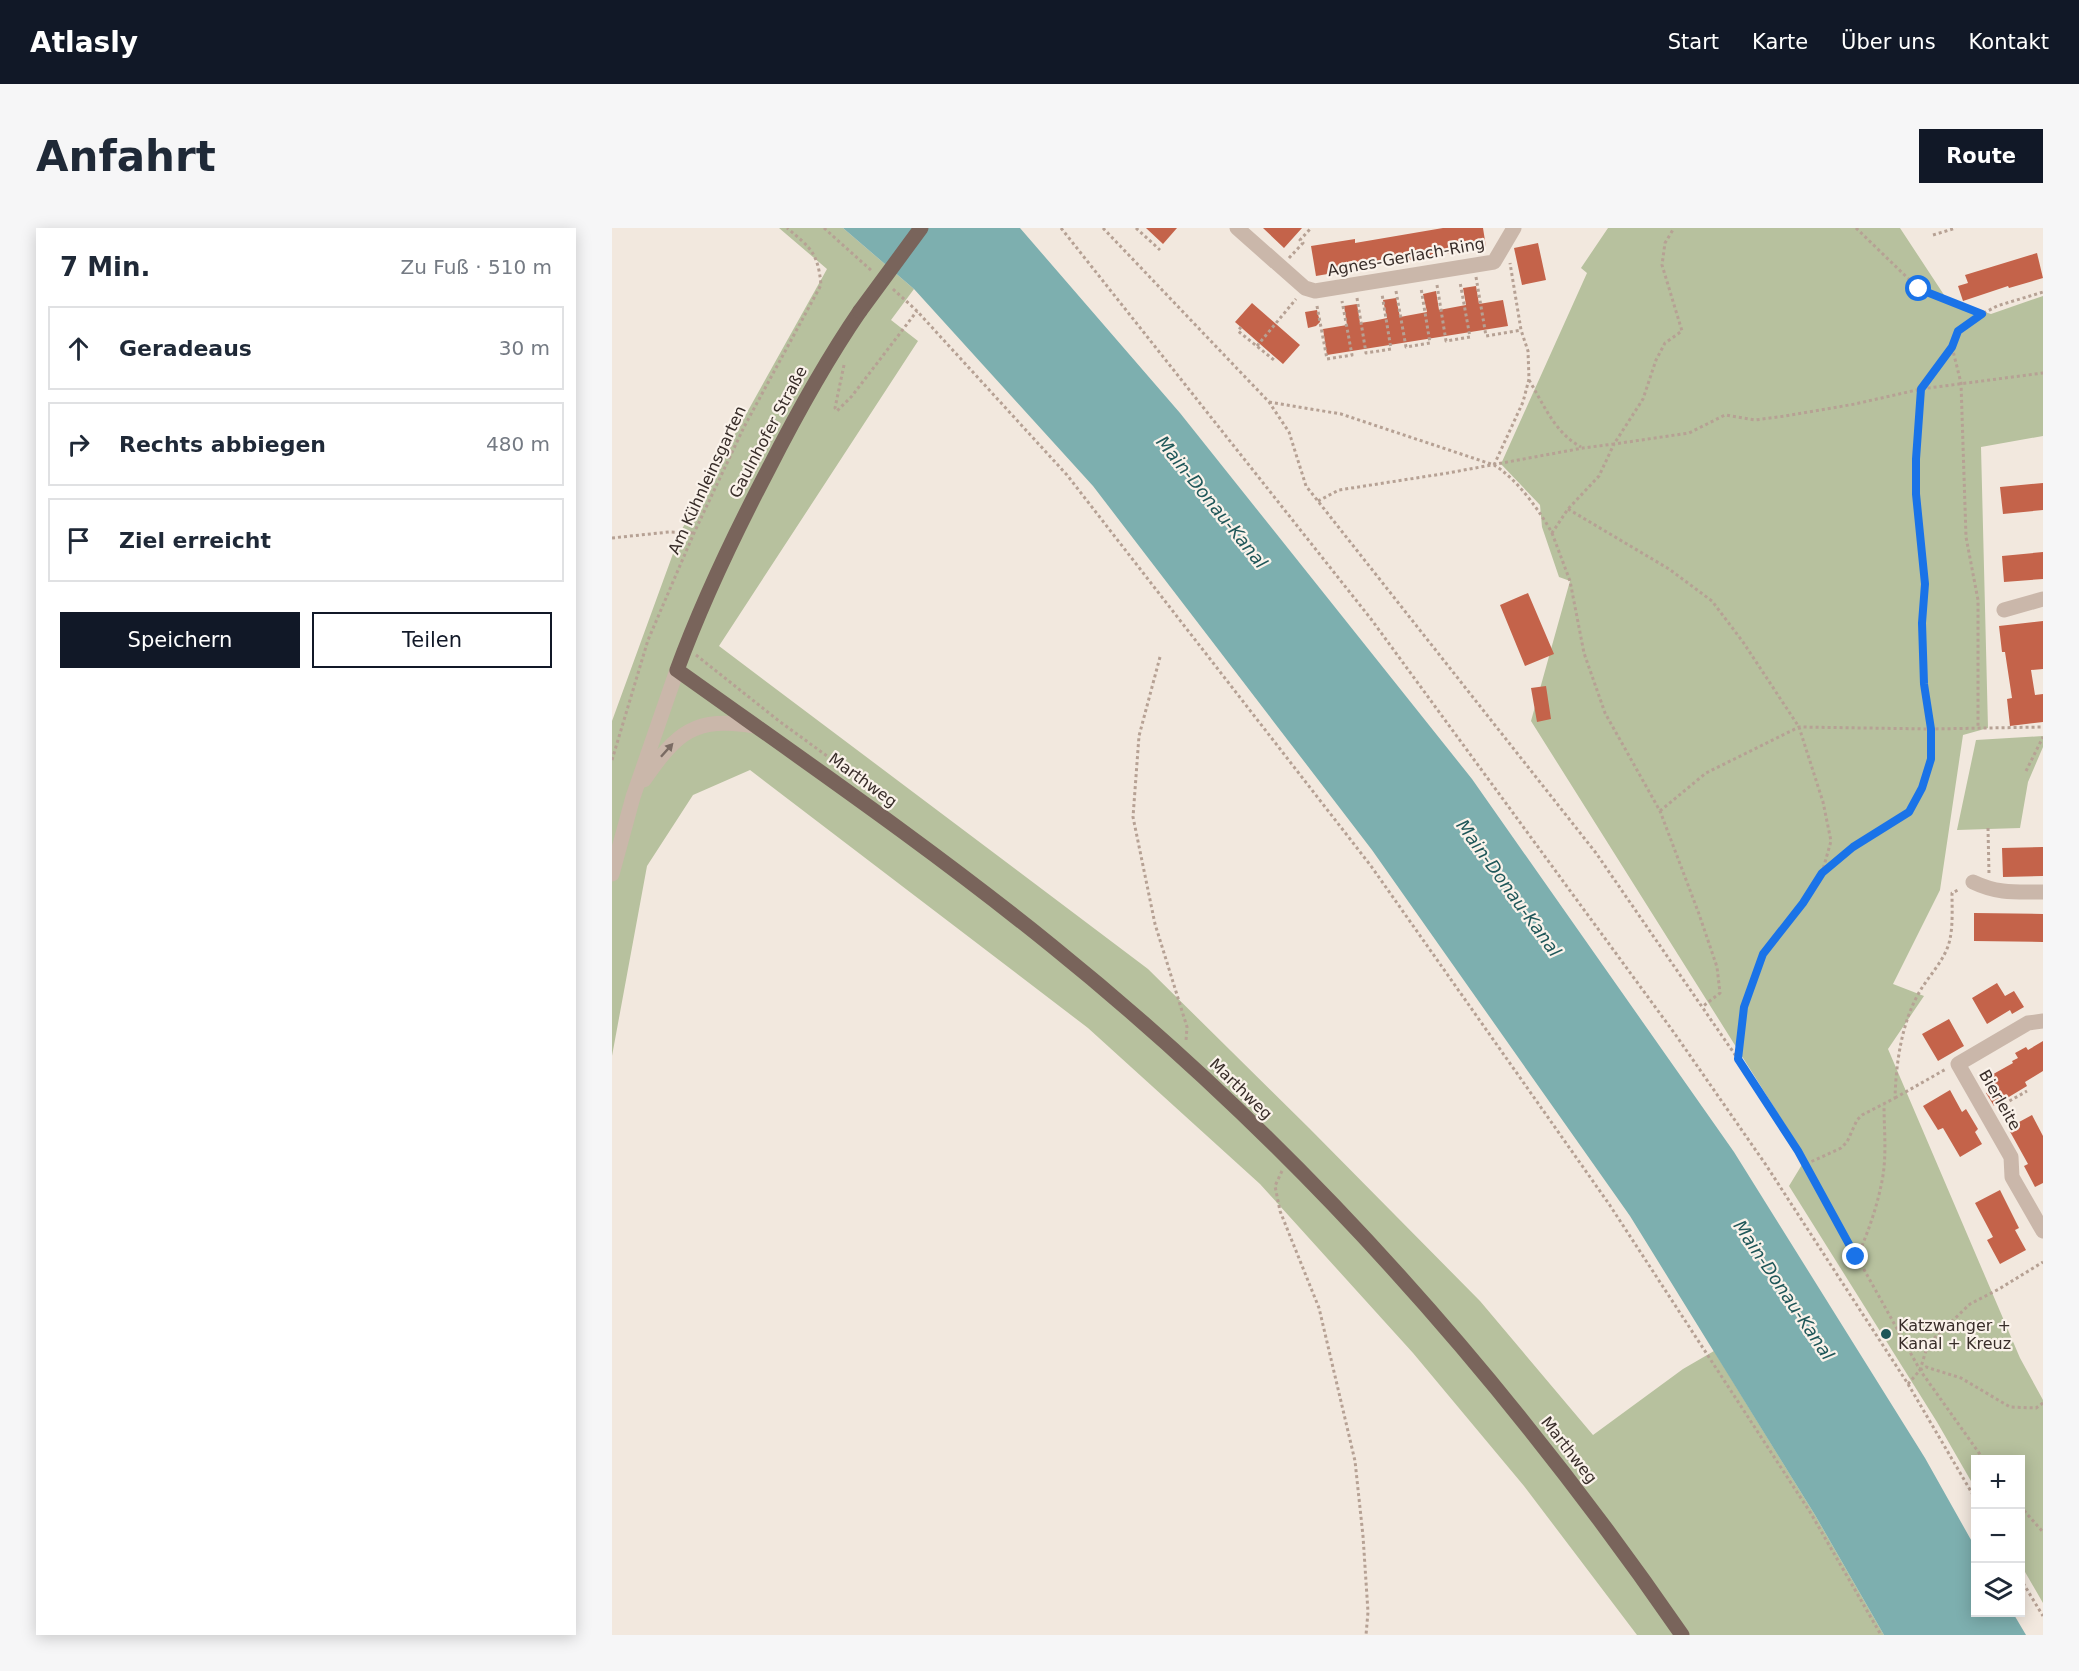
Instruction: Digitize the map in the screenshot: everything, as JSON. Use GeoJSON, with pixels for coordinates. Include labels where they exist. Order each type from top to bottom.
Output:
{"type":"FeatureCollection","features":[{"type":"Feature","properties":{"kind":"main road","name":"Gaulnhofer Straße"},"geometry":{"type":"LineString","coordinates":[[677,670],[727,552],[822,369],[860,311],[921,228]]}},
{"type":"Feature","properties":{"kind":"main road","name":"Marthweg"},"geometry":{"type":"LineString","coordinates":[[677,670],[907,834],[1051,945],[1177,1054],[1288,1159],[1373,1247],[1479,1367],[1590,1506],[1682,1635]]}},
{"type":"Feature","properties":{"kind":"street"},"geometry":{"type":"LineString","coordinates":[[1237,228],[1310,290]]}},
{"type":"Feature","properties":{"kind":"street","name":"Agnes-Gerlach-Ring"},"geometry":{"type":"LineString","coordinates":[[1310,290],[1494,262],[1510,235]]}},
{"type":"Feature","properties":{"kind":"street"},"geometry":{"type":"LineString","coordinates":[[2004,610],[2043,599]]}},
{"type":"Feature","properties":{"kind":"street"},"geometry":{"type":"LineString","coordinates":[[612,874],[633,797],[677,670]]}},
{"type":"Feature","properties":{"kind":"street"},"geometry":{"type":"LineString","coordinates":[[633,797],[667,748],[689,730],[716,723],[755,726]]}},
{"type":"Feature","properties":{"kind":"street"},"geometry":{"type":"LineString","coordinates":[[1972,882],[1989,890],[2043,892]]}},
{"type":"Feature","properties":{"kind":"street","name":"Bierleite"},"geometry":{"type":"LineString","coordinates":[[2043,1021],[2028,1023],[1958,1064],[2011,1157],[2012,1177],[2043,1231]]}},
{"type":"Feature","properties":{"kind":"path","name":"Am Kühnleinsgarten"},"geometry":{"type":"LineString","coordinates":[[612,760],[648,640],[694,533],[744,427],[821,285],[819,263],[807,244],[787,228]]}},
{"type":"Feature","properties":{"kind":"path"},"geometry":{"type":"LineString","coordinates":[[824,228],[877,275]]}},
{"type":"Feature","properties":{"kind":"path"},"geometry":{"type":"LineString","coordinates":[[1061,228],[1378,629],[1675,1034],[1766,1165],[1908,1384],[1971,1491]]}},
{"type":"Feature","properties":{"kind":"path"},"geometry":{"type":"LineString","coordinates":[[1102,228],[1269,402],[1288,432],[1306,486],[1596,853],[1738,1059],[1806,1164],[1920,1370],[1980,1455]]}},
{"type":"Feature","properties":{"kind":"path"},"geometry":{"type":"LineString","coordinates":[[1136,228],[1160,250]]}},
{"type":"Feature","properties":{"kind":"path"},"geometry":{"type":"LineString","coordinates":[[1281,267],[1303,243],[1300,240],[1311,228]]}},
{"type":"Feature","properties":{"kind":"path"},"geometry":{"type":"LineString","coordinates":[[1552,533],[1568,509],[1599,476],[1614,444],[1643,399],[1656,360],[1665,343],[1682,331],[1662,265],[1665,243],[1674,228]]}},
{"type":"Feature","properties":{"kind":"path"},"geometry":{"type":"LineString","coordinates":[[1856,228],[1919,289],[1982,314]]}},
{"type":"Feature","properties":{"kind":"path"},"geometry":{"type":"LineString","coordinates":[[1933,235],[1956,228]]}},
{"type":"Feature","properties":{"kind":"path"},"geometry":{"type":"LineString","coordinates":[[1494,465],[1523,402],[1528,379],[1528,351],[1521,330],[1510,235]]}},
{"type":"Feature","properties":{"kind":"path"},"geometry":{"type":"LineString","coordinates":[[1474,266],[1486,336],[1521,330]]}},
{"type":"Feature","properties":{"kind":"path"},"geometry":{"type":"LineString","coordinates":[[1434,272],[1446,341],[1470,337],[1458,268]]}},
{"type":"Feature","properties":{"kind":"path"},"geometry":{"type":"LineString","coordinates":[[1387,279],[1406,347],[1430,344],[1418,275]]}},
{"type":"Feature","properties":{"kind":"path"},"geometry":{"type":"LineString","coordinates":[[1347,286],[1366,353],[1391,349],[1387,279]]}},
{"type":"Feature","properties":{"kind":"path"},"geometry":{"type":"LineString","coordinates":[[1310,290],[1327,359],[1352,355],[1347,286]]}},
{"type":"Feature","properties":{"kind":"path"},"geometry":{"type":"LineString","coordinates":[[893,289],[1067,475],[1371,866],[1609,1204],[1810,1512],[1881,1635]]}},
{"type":"Feature","properties":{"kind":"path"},"geometry":{"type":"LineString","coordinates":[[1257,346],[1310,290]]}},
{"type":"Feature","properties":{"kind":"path"},"geometry":{"type":"LineString","coordinates":[[1822,873],[1853,847],[1909,812],[1922,788],[1931,759],[1931,729],[1924,684],[1922,623],[1925,584],[1916,494],[1921,389],[1952,347],[1958,331],[1997,306],[2043,292]]}},
{"type":"Feature","properties":{"kind":"path"},"geometry":{"type":"LineString","coordinates":[[845,355],[835,408],[837,411],[852,396],[916,311]]}},
{"type":"Feature","properties":{"kind":"path"},"geometry":{"type":"LineString","coordinates":[[1241,327],[1238,331],[1244,333],[1274,360],[1276,357]]}},
{"type":"Feature","properties":{"kind":"path"},"geometry":{"type":"LineString","coordinates":[[1952,347],[1961,383],[1966,537],[1978,600],[1978,728]]}},
{"type":"Feature","properties":{"kind":"path"},"geometry":{"type":"LineString","coordinates":[[1318,501],[1340,490],[1583,448],[1689,433],[1725,416],[1755,420],[1855,404],[1921,389],[2043,374]]}},
{"type":"Feature","properties":{"kind":"path"},"geometry":{"type":"LineString","coordinates":[[1528,379],[1559,430],[1569,440],[1583,448]]}},
{"type":"Feature","properties":{"kind":"path"},"geometry":{"type":"LineString","coordinates":[[1269,402],[1341,414],[1494,465],[1505,471],[1545,520],[1570,581],[1584,653],[1605,713],[1660,811],[1718,967],[1720,993],[1702,1007]]}},
{"type":"Feature","properties":{"kind":"path"},"geometry":{"type":"LineString","coordinates":[[1568,509],[1670,569],[1712,601],[1743,642],[1799,727],[1823,802],[1831,841],[1822,873],[1803,903],[1763,954],[1744,1007],[1738,1059]]}},
{"type":"Feature","properties":{"kind":"path"},"geometry":{"type":"LineString","coordinates":[[612,538],[669,532],[694,533]]}},
{"type":"Feature","properties":{"kind":"path"},"geometry":{"type":"LineString","coordinates":[[686,646],[779,721]]}},
{"type":"Feature","properties":{"kind":"path"},"geometry":{"type":"LineString","coordinates":[[1160,657],[1139,736],[1133,817],[1155,924],[1187,1027]]}},
{"type":"Feature","properties":{"kind":"path"},"geometry":{"type":"LineString","coordinates":[[1660,811],[1706,773],[1799,727],[1931,729],[2043,727]]}},
{"type":"Feature","properties":{"kind":"path"},"geometry":{"type":"LineString","coordinates":[[2026,771],[2043,737]]}},
{"type":"Feature","properties":{"kind":"path"},"geometry":{"type":"LineString","coordinates":[[1988,828],[1989,890]]}},
{"type":"Feature","properties":{"kind":"path"},"geometry":{"type":"LineString","coordinates":[[1895,1098],[1902,1041],[1910,1012],[1920,992],[1944,957],[1950,939],[1952,893],[1972,882]]}},
{"type":"Feature","properties":{"kind":"path"},"geometry":{"type":"LineString","coordinates":[[1806,1164],[1841,1148],[1848,1142],[1857,1120],[1862,1115],[1958,1064]]}},
{"type":"Feature","properties":{"kind":"path"},"geometry":{"type":"LineString","coordinates":[[1987,1114],[2027,1091]]}},
{"type":"Feature","properties":{"kind":"path"},"geometry":{"type":"LineString","coordinates":[[1856,1257],[1875,1211],[1883,1179],[1884,1104]]}},
{"type":"Feature","properties":{"kind":"path"},"geometry":{"type":"LineString","coordinates":[[1288,1159],[1275,1186],[1280,1210],[1319,1308],[1355,1461],[1368,1612],[1366,1635]]}},
{"type":"Feature","properties":{"kind":"path"},"geometry":{"type":"LineString","coordinates":[[1920,1370],[1928,1344],[1970,1304],[2000,1289],[2043,1262]]}},
{"type":"Feature","properties":{"kind":"path"},"geometry":{"type":"LineString","coordinates":[[1908,1384],[1920,1370],[1926,1367],[1961,1378],[2010,1407],[2036,1408],[2043,1403]]}},
{"type":"Feature","properties":{"kind":"path"},"geometry":{"type":"LineString","coordinates":[[2023,1509],[2043,1532]]}},
{"type":"Feature","properties":{"kind":"path"},"geometry":{"type":"LineString","coordinates":[[2025,1586],[2043,1616]]}},
{"type":"Feature","properties":{"kind":"green space"},"geometry":{"type":"Polygon","coordinates":[[[779,228],[843,228],[914,289],[891,320],[918,341],[719,646],[1148,969],[1480,1301],[1593,1435],[1683,1369],[1714,1351],[1815,1515],[1884,1635],[1637,1635],[1524,1486],[1413,1353],[1260,1184],[1088,1028],[750,770],[693,795],[647,866],[612,1056],[612,721],[682,529],[827,269],[779,228]]]}},
{"type":"Feature","properties":{"kind":"green space"},"geometry":{"type":"Polygon","coordinates":[[[1608,228],[1900,228],[1948,301],[1991,314],[2043,296],[2043,436],[1981,447],[1988,728],[1963,735],[1940,890],[1893,984],[1924,996],[1888,1049],[2020,1358],[2043,1400],[2043,1603],[2025,1572],[2025,1455],[1971,1455],[1971,1481],[1937,1422],[1789,1186],[1806,1158],[1531,721],[1570,581],[1559,577],[1542,527],[1540,505],[1501,464],[1587,273],[1581,268],[1608,228]]]}},
{"type":"Feature","properties":{"kind":"green space"},"geometry":{"type":"Polygon","coordinates":[[[2043,736],[2043,747],[2028,782],[2020,828],[1957,830],[1976,740],[2043,736]]]}},
{"type":"Feature","properties":{"kind":"water","name":"Main-Donau-Kanal"},"geometry":{"type":"Polygon","coordinates":[[[843,228],[1020,228],[1180,413],[1472,779],[1734,1152],[1925,1458],[1971,1540],[1971,1617],[2015,1617],[2026,1635],[1884,1635],[1815,1515],[1630,1216],[1372,850],[1093,486],[914,289],[843,228]]]}},
{"type":"Feature","properties":{"kind":"building"},"geometry":{"type":"Polygon","coordinates":[[[1146,228],[1177,228],[1163,244],[1146,228]]]}},
{"type":"Feature","properties":{"kind":"building"},"geometry":{"type":"Polygon","coordinates":[[[1263,228],[1302,228],[1284,248],[1263,228]]]}},
{"type":"Feature","properties":{"kind":"building"},"geometry":{"type":"Polygon","coordinates":[[[1443,228],[1483,228],[1486,247],[1316,276],[1311,246],[1355,239],[1355,243],[1443,228]]]}},
{"type":"Feature","properties":{"kind":"building"},"geometry":{"type":"Polygon","coordinates":[[[1538,243],[1546,280],[1522,285],[1514,248],[1538,243]]]}},
{"type":"Feature","properties":{"kind":"building"},"geometry":{"type":"Polygon","coordinates":[[[2037,253],[2043,278],[2009,288],[2008,286],[1963,301],[1958,286],[1968,283],[1965,275],[2037,253]]]}},
{"type":"Feature","properties":{"kind":"building"},"geometry":{"type":"Polygon","coordinates":[[[1476,286],[1479,304],[1503,300],[1508,326],[1327,355],[1323,329],[1347,325],[1344,306],[1357,304],[1360,323],[1387,318],[1383,300],[1396,298],[1400,317],[1427,312],[1423,294],[1436,291],[1439,310],[1466,305],[1463,288],[1476,286]]]}},
{"type":"Feature","properties":{"kind":"building"},"geometry":{"type":"Polygon","coordinates":[[[1252,303],[1300,345],[1283,364],[1235,322],[1252,303]]]}},
{"type":"Feature","properties":{"kind":"building"},"geometry":{"type":"Polygon","coordinates":[[[1317,310],[1320,322],[1308,328],[1305,312],[1317,310]]]}},
{"type":"Feature","properties":{"kind":"building"},"geometry":{"type":"Polygon","coordinates":[[[2043,483],[2043,510],[2003,514],[2000,487],[2043,483]]]}},
{"type":"Feature","properties":{"kind":"building"},"geometry":{"type":"Polygon","coordinates":[[[2043,552],[2043,579],[2004,582],[2002,556],[2043,552]]]}},
{"type":"Feature","properties":{"kind":"building"},"geometry":{"type":"Polygon","coordinates":[[[1528,593],[1554,654],[1525,666],[1500,605],[1528,593]]]}},
{"type":"Feature","properties":{"kind":"building"},"geometry":{"type":"Polygon","coordinates":[[[2043,621],[2043,669],[2031,670],[2035,695],[2043,694],[2043,722],[2010,726],[2007,699],[2012,698],[1999,626],[2043,621]]]}},
{"type":"Feature","properties":{"kind":"building"},"geometry":{"type":"Polygon","coordinates":[[[1546,686],[1551,719],[1537,722],[1531,688],[1546,686]]]}},
{"type":"Feature","properties":{"kind":"building"},"geometry":{"type":"Polygon","coordinates":[[[2043,847],[2043,876],[2003,877],[2002,848],[2043,847]]]}},
{"type":"Feature","properties":{"kind":"building"},"geometry":{"type":"Polygon","coordinates":[[[1974,913],[2043,914],[2043,942],[1974,941],[1974,913]]]}},
{"type":"Feature","properties":{"kind":"building"},"geometry":{"type":"Polygon","coordinates":[[[1997,983],[2005,996],[2014,991],[2024,1007],[2012,1014],[2010,1010],[1987,1024],[1972,998],[1997,983]]]}},
{"type":"Feature","properties":{"kind":"building"},"geometry":{"type":"Polygon","coordinates":[[[1949,1019],[1964,1046],[1938,1061],[1922,1034],[1949,1019]]]}},
{"type":"Feature","properties":{"kind":"building"},"geometry":{"type":"Polygon","coordinates":[[[2043,1041],[2043,1071],[2025,1082],[2027,1086],[1994,1106],[1986,1093],[1995,1089],[1988,1077],[2013,1063],[2012,1061],[2018,1058],[2015,1053],[2026,1047],[2028,1050],[2043,1041]]]}},
{"type":"Feature","properties":{"kind":"building"},"geometry":{"type":"Polygon","coordinates":[[[1950,1090],[1962,1112],[1966,1109],[1978,1129],[1975,1132],[1982,1144],[1960,1157],[1943,1128],[1938,1130],[1923,1106],[1950,1090]]]}},
{"type":"Feature","properties":{"kind":"building"},"geometry":{"type":"Polygon","coordinates":[[[2032,1115],[2043,1136],[2043,1183],[2035,1187],[2024,1166],[2028,1164],[2008,1128],[2032,1115]]]}},
{"type":"Feature","properties":{"kind":"building"},"geometry":{"type":"Polygon","coordinates":[[[2000,1190],[2019,1228],[2015,1230],[2026,1250],[2000,1264],[1987,1240],[1993,1237],[1975,1203],[2000,1190]]]}},
{"type":"Feature","properties":{"kind":"place","name":"Katzwanger + Kanal + Kreuz"},"geometry":{"type":"Point","coordinates":[1886,1334]}},
{"type":"Feature","properties":{"kind":"route"},"geometry":{"type":"LineString","coordinates":[[1856,1257],[1798,1151],[1738,1059],[1744,1007],[1763,954],[1803,903],[1822,873],[1853,847],[1909,812],[1922,788],[1931,759],[1931,729],[1924,684],[1922,623],[1925,584],[1916,494],[1921,389],[1952,347],[1958,331],[1982,314],[1919,289]]}}]}
